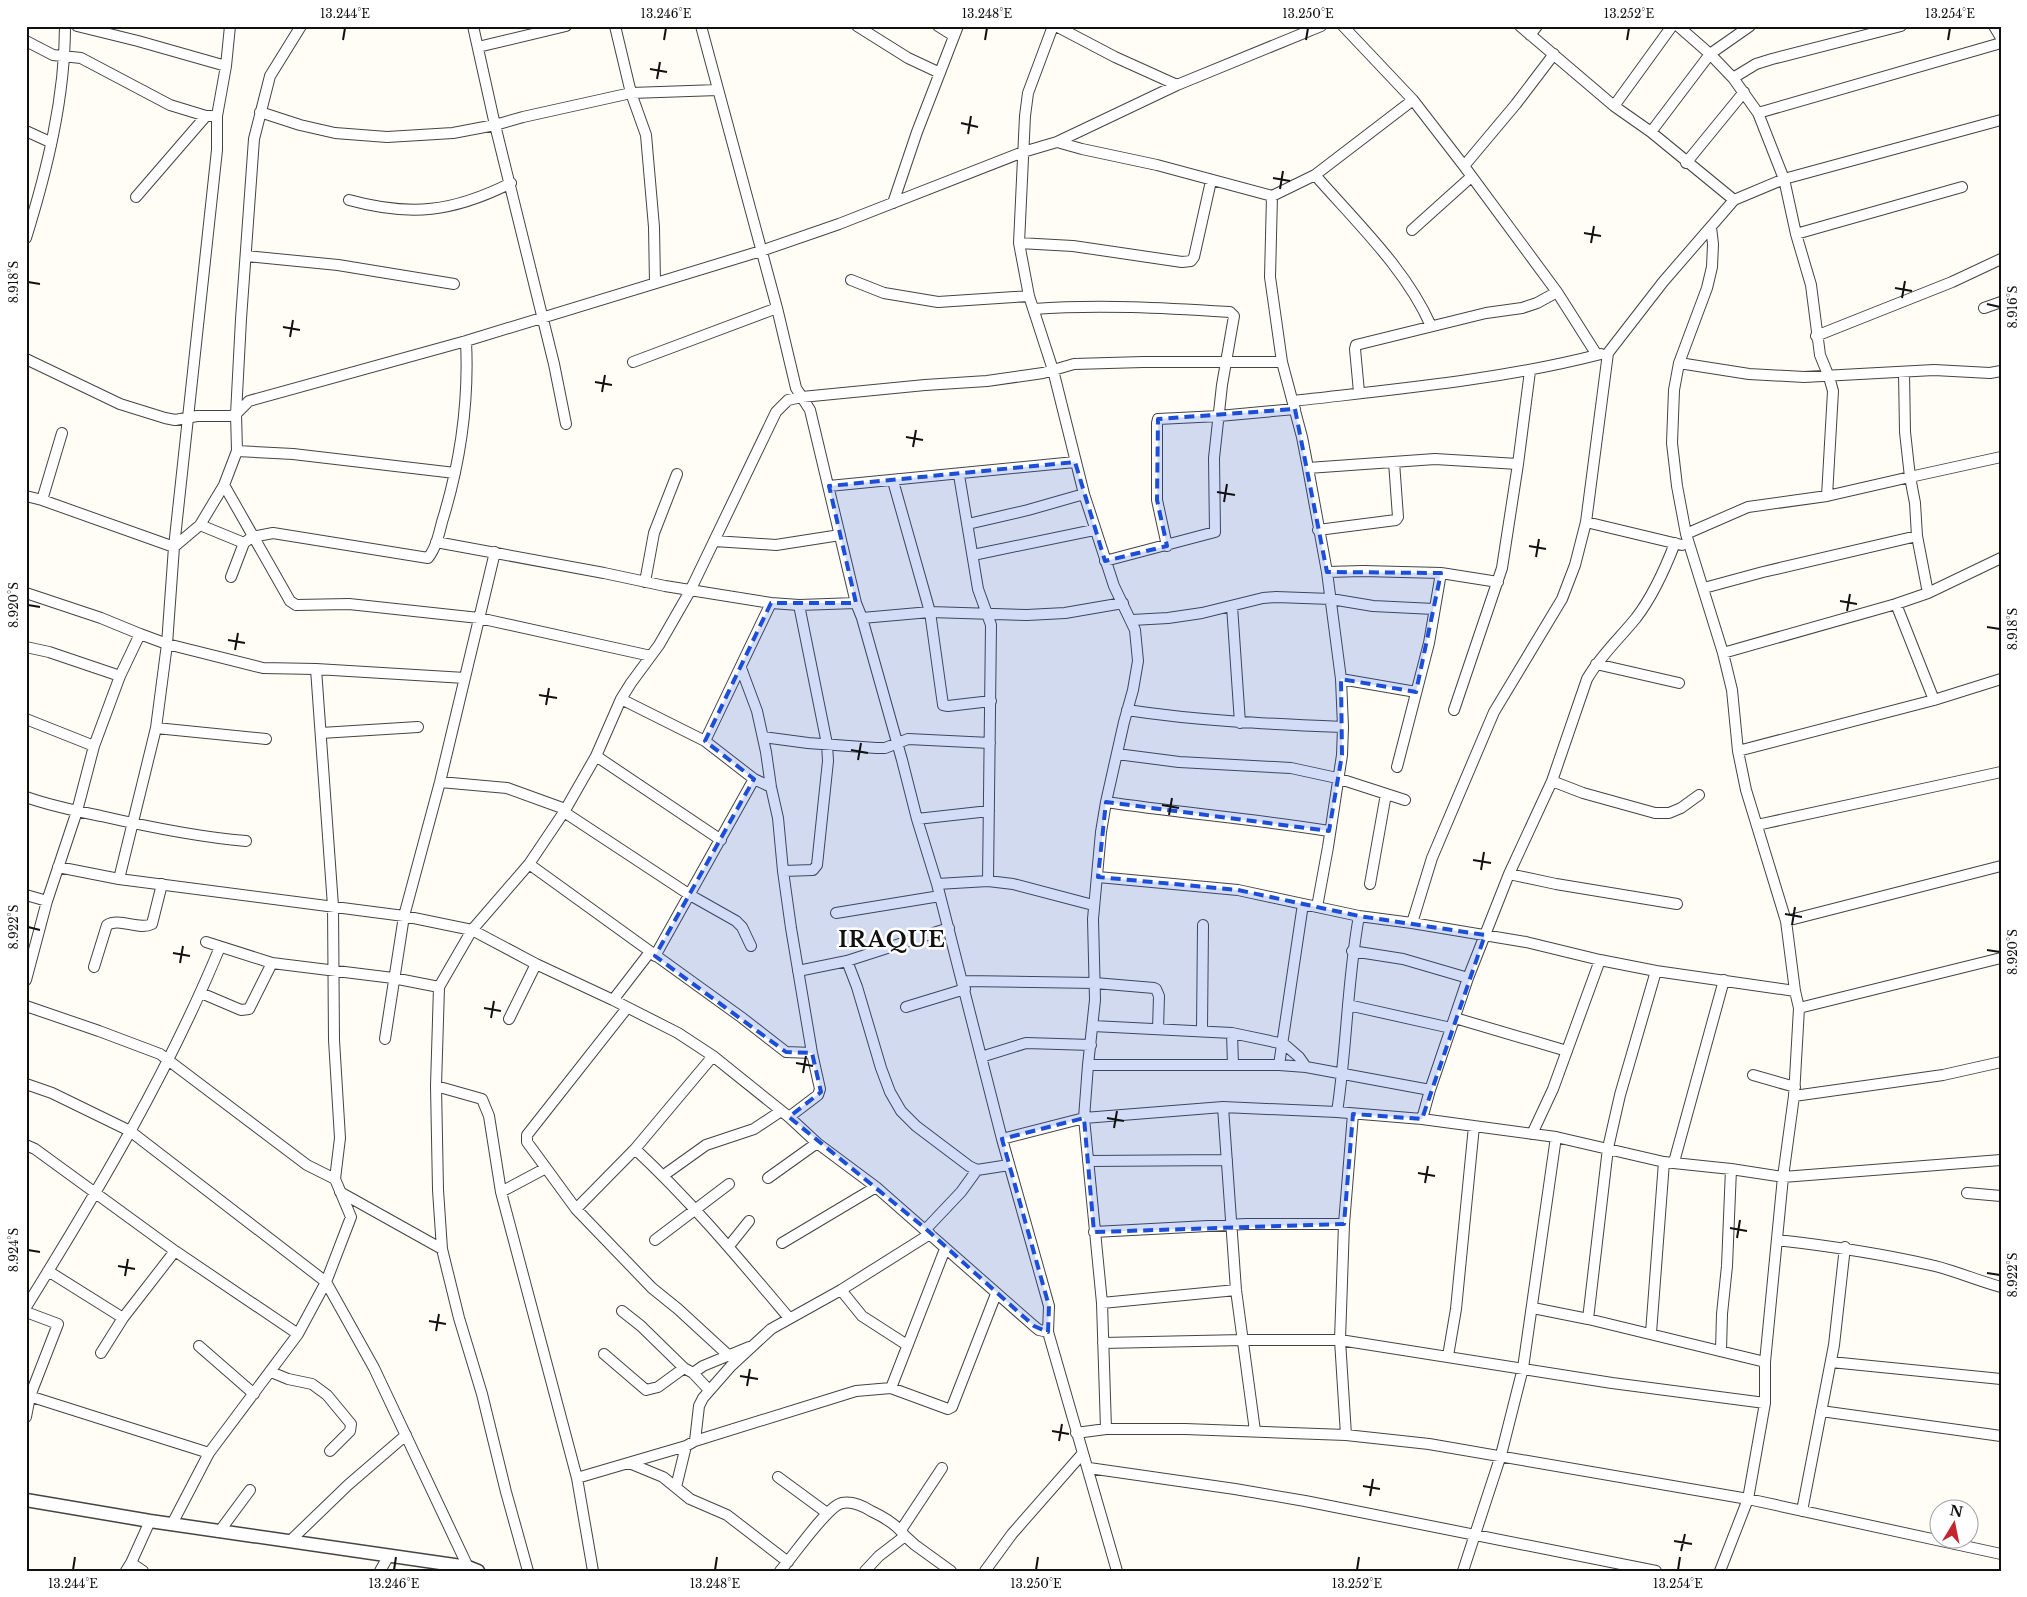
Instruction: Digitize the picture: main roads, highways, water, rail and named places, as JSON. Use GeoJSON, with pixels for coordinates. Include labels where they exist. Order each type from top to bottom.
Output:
{"type":"FeatureCollection","features":[{"type":"Feature","properties":{"kind":"district","name":"IRAQUE"},"geometry":{"type":"Point","coordinates":[892,939]}}]}
